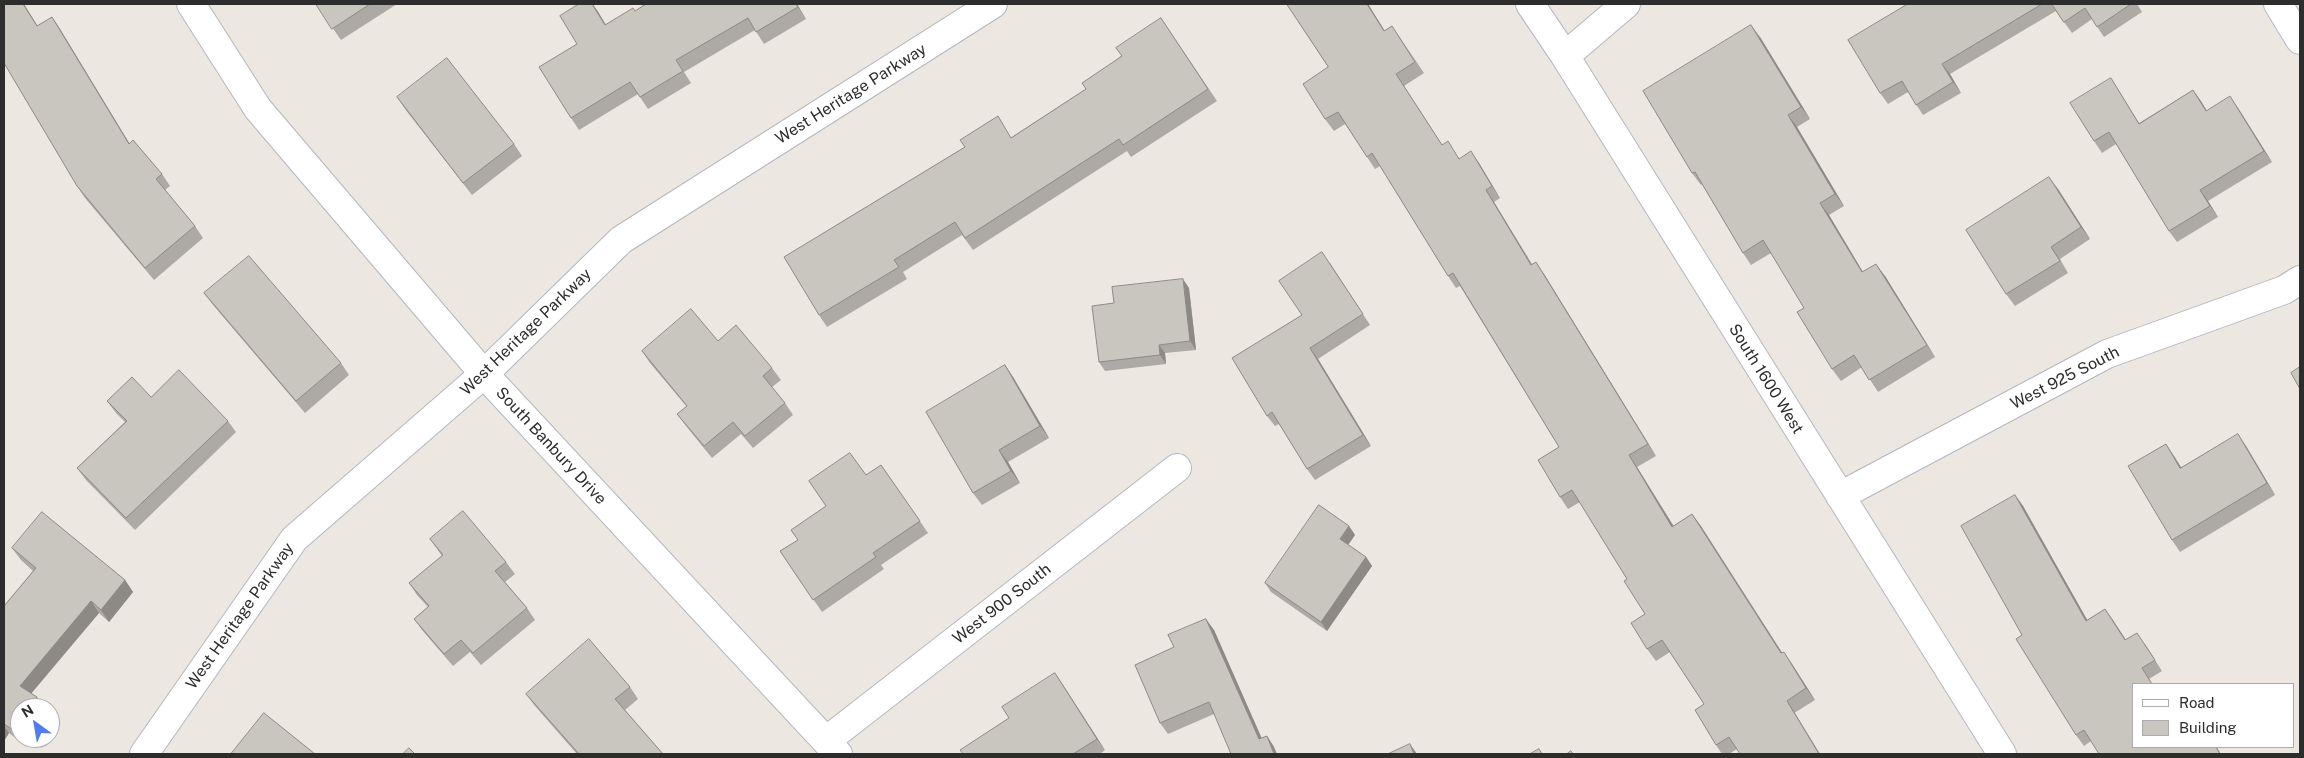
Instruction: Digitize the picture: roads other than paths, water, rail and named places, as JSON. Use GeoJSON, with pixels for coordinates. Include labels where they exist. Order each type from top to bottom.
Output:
{"type":"FeatureCollection","features":[{"type":"Feature","properties":{"kind":"street","name":"South Banbury Drive"},"geometry":{"type":"LineString","coordinates":[[192,4],[258,109],[484,374],[832,747]]}},
{"type":"Feature","properties":{"kind":"street","name":"West Heritage Parkway"},"geometry":{"type":"LineString","coordinates":[[144,754],[294,539],[484,374],[621,240],[993,4]]}},
{"type":"Feature","properties":{"kind":"street","name":"South 1600 West"},"geometry":{"type":"LineString","coordinates":[[1530,4],[1565,56],[2002,754]]}},
{"type":"Feature","properties":{"kind":"street"},"geometry":{"type":"LineString","coordinates":[[1565,56],[1626,4]]}},
{"type":"Feature","properties":{"kind":"street"},"geometry":{"type":"LineString","coordinates":[[2278,4],[2300,40]]}},
{"type":"Feature","properties":{"kind":"street","name":"West 925 South"},"geometry":{"type":"LineString","coordinates":[[1840,496],[2108,354],[2284,290],[2300,280]]}},
{"type":"Feature","properties":{"kind":"street","name":"West 900 South"},"geometry":{"type":"LineString","coordinates":[[832,747],[1178,468]]}}]}
